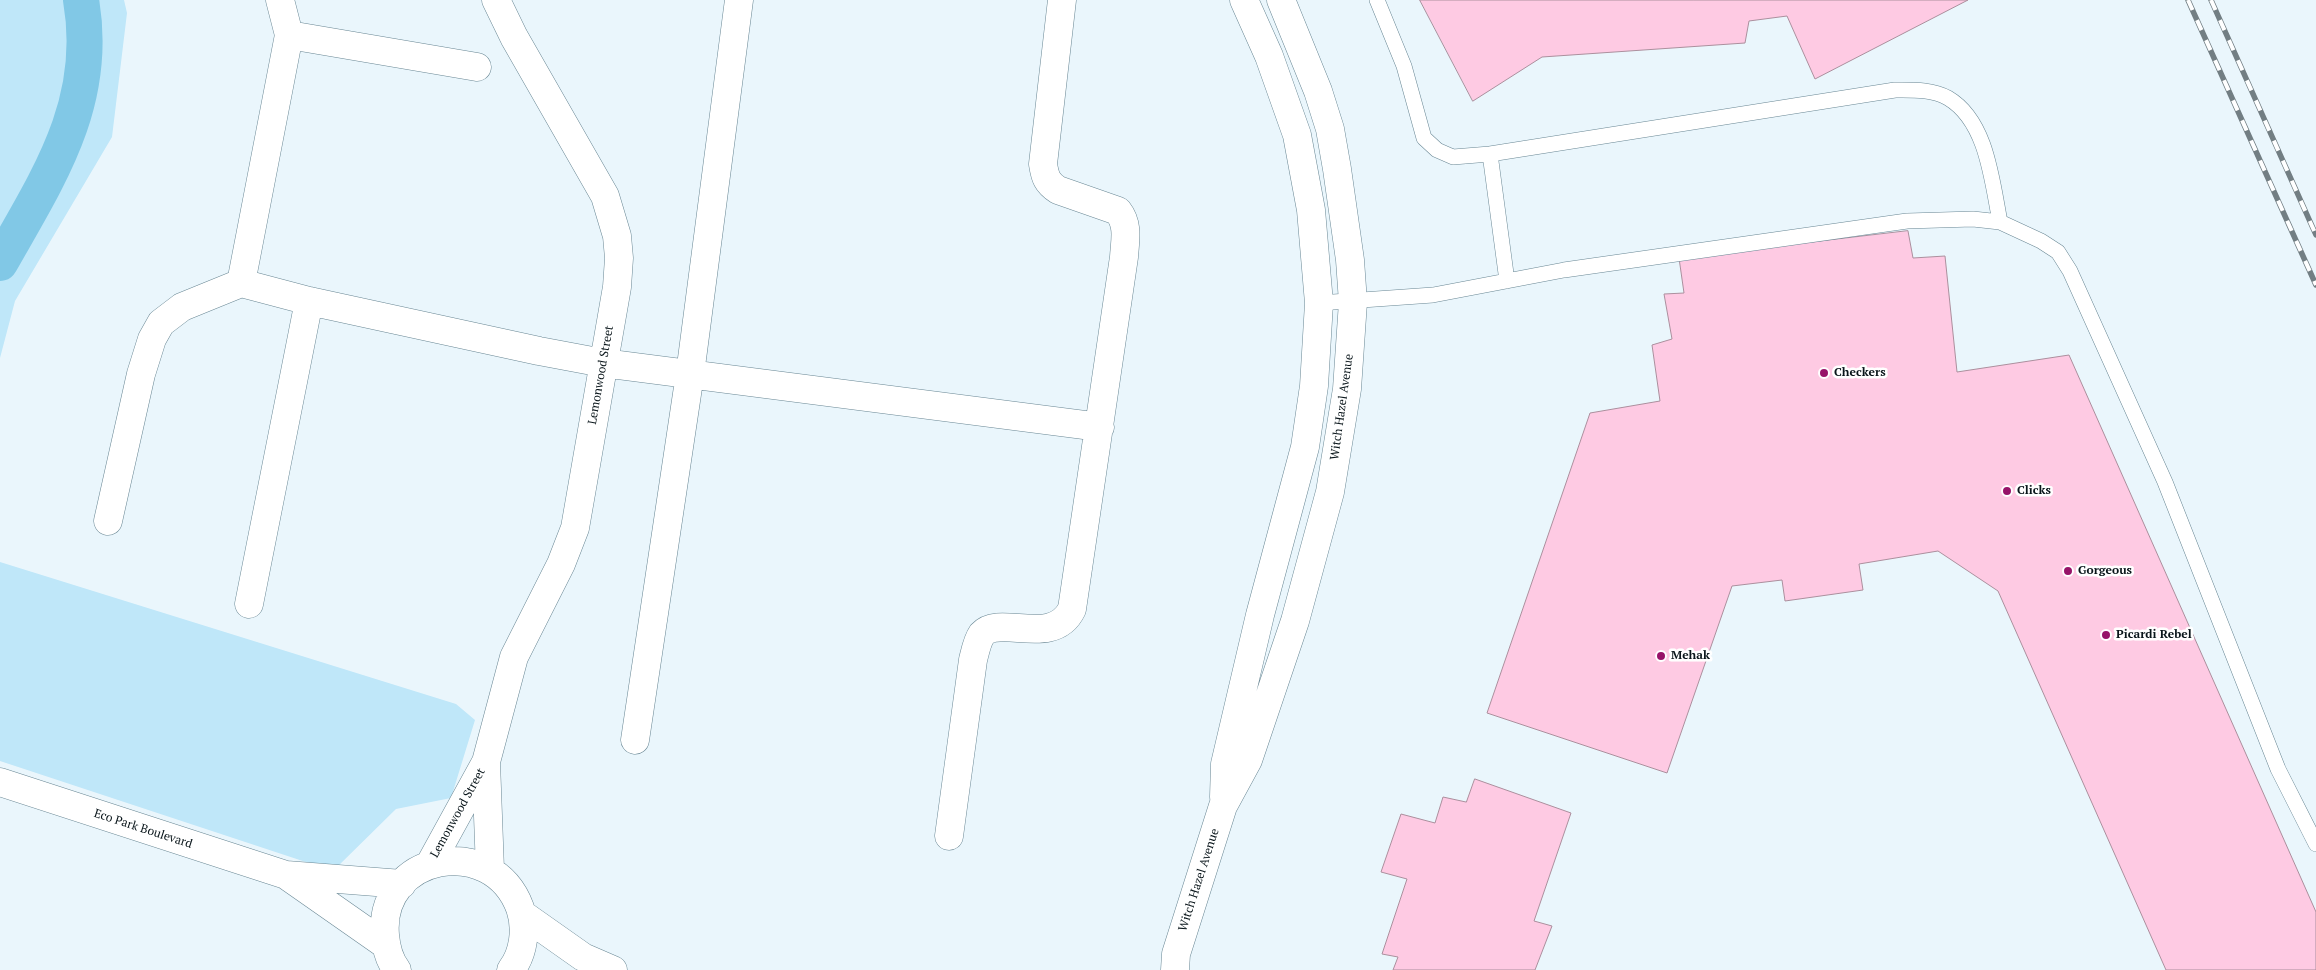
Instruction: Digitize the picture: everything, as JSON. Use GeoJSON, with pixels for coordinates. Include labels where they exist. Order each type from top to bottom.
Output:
{"type":"FeatureCollection","features":[{"type":"Feature","properties":{"kind":"street"},"geometry":{"type":"LineString","coordinates":[[241,283],[289,34],[280,0]]}},
{"type":"Feature","properties":{"kind":"street","name":"Lemonwood Street"},"geometry":{"type":"LineString","coordinates":[[430,864],[486,762],[514,657],[561,564],[576,528],[604,363],[619,258],[617,236],[605,196],[514,37],[496,0]]}},
{"type":"Feature","properties":{"kind":"street"},"geometry":{"type":"LineString","coordinates":[[635,740],[690,374],[739,0]]}},
{"type":"Feature","properties":{"kind":"street"},"geometry":{"type":"LineString","coordinates":[[949,836],[973,660],[979,640],[983,633],[992,628],[1029,629],[1051,627],[1062,623],[1068,618],[1072,610],[1124,257],[1126,229],[1124,218],[1118,211],[1058,190],[1049,184],[1044,177],[1062,0]]}},
{"type":"Feature","properties":{"kind":"street","name":"Witch Hazel Avenue"},"geometry":{"type":"LineString","coordinates":[[1223,806],[1225,764],[1255,633],[1305,447],[1314,386],[1319,303],[1310,210],[1297,135],[1269,56],[1244,0]]}},
{"type":"Feature","properties":{"kind":"street","name":"Witch Hazel Avenue"},"geometry":{"type":"LineString","coordinates":[[1172,965],[1223,806],[1248,760],[1295,621],[1330,492],[1347,389],[1353,302],[1350,260],[1330,128],[1298,38],[1280,0]]}},
{"type":"Feature","properties":{"kind":"street"},"geometry":{"type":"LineString","coordinates":[[289,34],[477,67]]}},
{"type":"Feature","properties":{"kind":"street"},"geometry":{"type":"LineString","coordinates":[[108,521],[141,374],[152,338],[161,324],[182,307],[241,283],[309,300],[604,363],[1100,426]]}},
{"type":"Feature","properties":{"kind":"street"},"geometry":{"type":"LineString","coordinates":[[250,604],[309,300]]}},
{"type":"Feature","properties":{"kind":"street","name":"Lemonwood Street"},"geometry":{"type":"LineString","coordinates":[[486,762],[490,870]]}},
{"type":"Feature","properties":{"kind":"street","name":"Eco Park Boulevard"},"geometry":{"type":"LineString","coordinates":[[0,782],[286,875],[402,884]]}},
{"type":"Feature","properties":{"kind":"street"},"geometry":{"type":"LineString","coordinates":[[397,970],[386,945],[384,928],[386,912],[392,897],[415,872],[430,864],[451,860],[471,862],[490,870],[505,882],[510,889],[522,914],[524,932],[522,948],[511,970]]}},
{"type":"Feature","properties":{"kind":"street","name":"Eco Park Boulevard"},"geometry":{"type":"LineString","coordinates":[[286,875],[386,945]]}},
{"type":"Feature","properties":{"kind":"street"},"geometry":{"type":"LineString","coordinates":[[522,914],[583,957],[613,970]]}},
{"type":"Feature","properties":{"kind":"lane"},"geometry":{"type":"LineString","coordinates":[[1377,0],[1404,66],[1424,138],[1437,150],[1453,157],[1490,154],[1895,90],[1922,90],[1946,97],[1965,111],[1986,150],[2000,222]]}},
{"type":"Feature","properties":{"kind":"lane"},"geometry":{"type":"LineString","coordinates":[[1490,154],[1506,281]]}},
{"type":"Feature","properties":{"kind":"lane"},"geometry":{"type":"LineString","coordinates":[[1319,303],[1433,295],[1564,270],[1907,222],[1973,219],[2000,222],[2041,241],[2058,252],[2070,271],[2166,482],[2278,768],[2316,844]]}},
{"type":"Feature","properties":{"kind":"shaded area"},"geometry":{"type":"Polygon","coordinates":[[[0,0],[124,0],[127,13],[112,137],[15,301],[0,358],[0,0]]]}},
{"type":"Feature","properties":{"kind":"shaded area"},"geometry":{"type":"Polygon","coordinates":[[[0,562],[456,704],[475,720],[451,798],[396,809],[333,871],[0,761],[0,562]]]}},
{"type":"Feature","properties":{"kind":"building"},"geometry":{"type":"Polygon","coordinates":[[[1420,0],[1968,0],[1815,79],[1787,16],[1749,21],[1745,43],[1542,57],[1473,101],[1420,0]]]}},
{"type":"Feature","properties":{"kind":"building"},"geometry":{"type":"Polygon","coordinates":[[[1908,231],[1913,258],[1945,256],[1957,372],[2069,355],[2316,912],[2316,970],[2166,970],[1998,591],[1938,551],[1859,564],[1863,590],[1785,601],[1782,580],[1732,586],[1667,773],[1487,713],[1590,413],[1660,401],[1652,345],[1672,339],[1664,294],[1684,293],[1679,258],[1908,231]]]}},
{"type":"Feature","properties":{"kind":"building"},"geometry":{"type":"Polygon","coordinates":[[[1475,779],[1571,813],[1534,921],[1552,926],[1535,970],[1393,970],[1398,957],[1382,954],[1407,879],[1381,872],[1401,814],[1435,823],[1443,797],[1466,802],[1475,779]]]}},
{"type":"Feature","properties":{"kind":"waterway"},"geometry":{"type":"LineString","coordinates":[[0,263],[51,170],[76,106],[83,73],[85,37],[81,0]]}},
{"type":"Feature","properties":{"kind":"railway"},"geometry":{"type":"LineString","coordinates":[[2188,0],[2316,285]]}},
{"type":"Feature","properties":{"kind":"railway"},"geometry":{"type":"LineString","coordinates":[[2211,0],[2316,235]]}},
{"type":"Feature","properties":{"kind":"place","name":"Checkers"},"geometry":{"type":"Point","coordinates":[1824,373]}},
{"type":"Feature","properties":{"kind":"place","name":"Clicks"},"geometry":{"type":"Point","coordinates":[2007,491]}},
{"type":"Feature","properties":{"kind":"place","name":"Gorgeous"},"geometry":{"type":"Point","coordinates":[2068,571]}},
{"type":"Feature","properties":{"kind":"place","name":"Picardi Rebel"},"geometry":{"type":"Point","coordinates":[2106,635]}},
{"type":"Feature","properties":{"kind":"place","name":"Mehak"},"geometry":{"type":"Point","coordinates":[1661,656]}}]}
